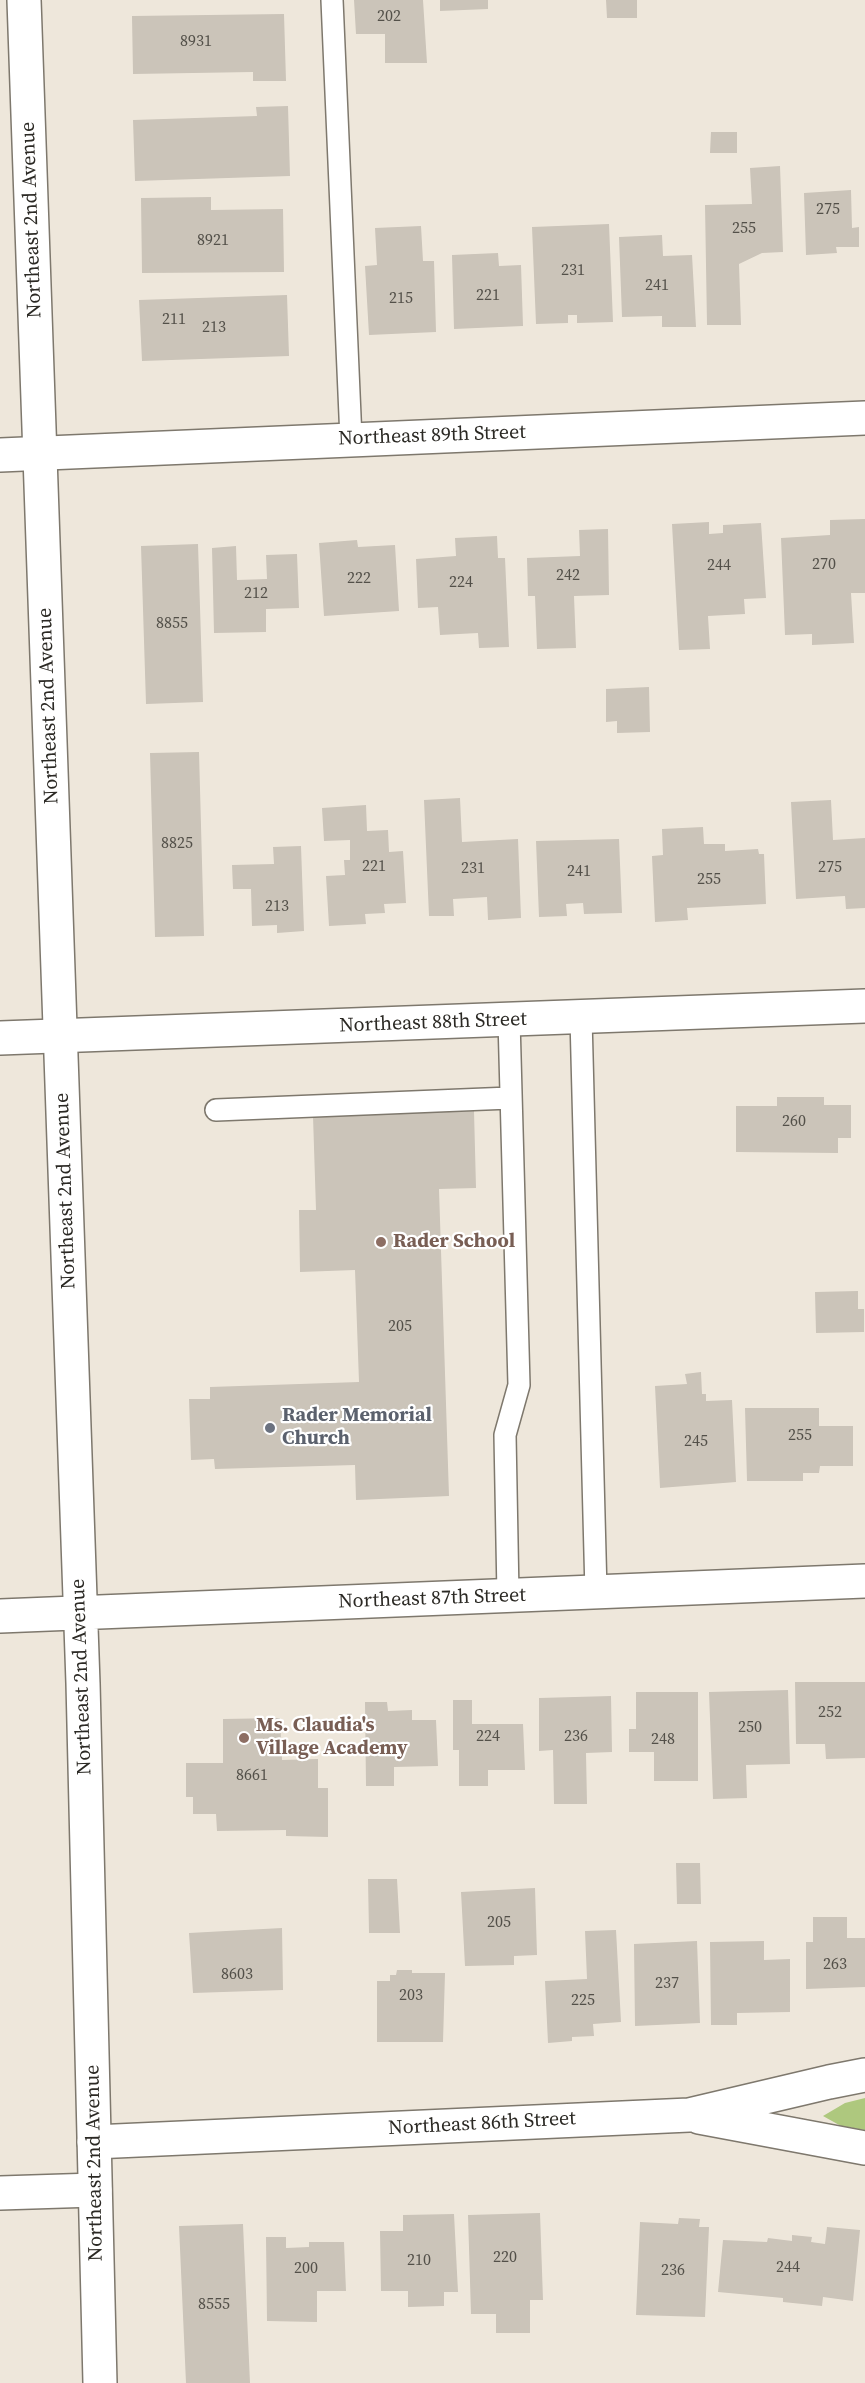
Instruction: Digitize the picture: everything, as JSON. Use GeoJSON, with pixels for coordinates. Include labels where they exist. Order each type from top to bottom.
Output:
{"type":"FeatureCollection","features":[{"type":"Feature","properties":{"kind":"street","name":"Northeast 2nd Avenue"},"geometry":{"type":"LineString","coordinates":[[24,0],[81,1613],[100,2383]]}},
{"type":"Feature","properties":{"kind":"street","name":"Northeast 89th Street"},"geometry":{"type":"LineString","coordinates":[[0,455],[865,418]]}},
{"type":"Feature","properties":{"kind":"street","name":"Northeast 88th Street"},"geometry":{"type":"LineString","coordinates":[[0,1038],[865,1006]]}},
{"type":"Feature","properties":{"kind":"street","name":"Northeast 87th Street"},"geometry":{"type":"LineString","coordinates":[[0,1616],[865,1581]]}},
{"type":"Feature","properties":{"kind":"street","name":"Northeast 86th Street"},"geometry":{"type":"LineString","coordinates":[[94,2142],[689,2115],[865,2075]]}},
{"type":"Feature","properties":{"kind":"street"},"geometry":{"type":"LineString","coordinates":[[689,2115],[865,2148]]}},
{"type":"Feature","properties":{"kind":"street"},"geometry":{"type":"LineString","coordinates":[[0,2193],[95,2190]]}},
{"type":"Feature","properties":{"kind":"lane"},"geometry":{"type":"LineString","coordinates":[[332,0],[351,439]]}},
{"type":"Feature","properties":{"kind":"lane"},"geometry":{"type":"LineString","coordinates":[[581,1018],[596,1592]]}},
{"type":"Feature","properties":{"kind":"lane"},"geometry":{"type":"LineString","coordinates":[[508,1595],[505,1435],[519,1385],[509,1020]]}},
{"type":"Feature","properties":{"kind":"lane"},"geometry":{"type":"LineString","coordinates":[[216,1110],[510,1098]]}},
{"type":"Feature","properties":{"kind":"green space"},"geometry":{"type":"Polygon","coordinates":[[[865,2098],[865,2130],[841,2126],[823,2116],[845,2103],[865,2098]]]}},
{"type":"Feature","properties":{"kind":"building"},"geometry":{"type":"Polygon","coordinates":[[[354,0],[423,0],[427,63],[385,63],[385,34],[356,34],[354,0]]]}},
{"type":"Feature","properties":{"kind":"building"},"geometry":{"type":"Polygon","coordinates":[[[440,0],[488,0],[488,9],[440,11],[440,0]]]}},
{"type":"Feature","properties":{"kind":"building"},"geometry":{"type":"Polygon","coordinates":[[[606,0],[637,0],[637,18],[607,18],[606,0]]]}},
{"type":"Feature","properties":{"kind":"building"},"geometry":{"type":"Polygon","coordinates":[[[284,14],[286,81],[253,81],[253,72],[133,74],[132,16],[284,14]]]}},
{"type":"Feature","properties":{"kind":"building"},"geometry":{"type":"Polygon","coordinates":[[[288,106],[290,176],[135,181],[133,120],[257,116],[256,107],[288,106]]]}},
{"type":"Feature","properties":{"kind":"building"},"geometry":{"type":"Polygon","coordinates":[[[711,132],[737,132],[737,153],[710,153],[711,132]]]}},
{"type":"Feature","properties":{"kind":"building"},"geometry":{"type":"Polygon","coordinates":[[[780,166],[783,252],[762,253],[739,264],[741,325],[707,325],[705,205],[752,204],[750,168],[780,166]]]}},
{"type":"Feature","properties":{"kind":"building"},"geometry":{"type":"Polygon","coordinates":[[[851,190],[852,228],[859,227],[859,247],[836,247],[837,253],[806,255],[804,193],[851,190]]]}},
{"type":"Feature","properties":{"kind":"building"},"geometry":{"type":"Polygon","coordinates":[[[211,197],[211,210],[283,209],[284,272],[142,273],[141,198],[211,197]]]}},
{"type":"Feature","properties":{"kind":"building"},"geometry":{"type":"Polygon","coordinates":[[[609,224],[613,322],[577,323],[577,315],[568,315],[568,323],[536,324],[532,227],[609,224]]]}},
{"type":"Feature","properties":{"kind":"building"},"geometry":{"type":"Polygon","coordinates":[[[421,226],[423,261],[434,261],[436,332],[369,335],[365,266],[377,265],[375,228],[421,226]]]}},
{"type":"Feature","properties":{"kind":"building"},"geometry":{"type":"Polygon","coordinates":[[[662,235],[663,256],[692,255],[696,327],[662,327],[662,316],[622,317],[619,237],[662,235]]]}},
{"type":"Feature","properties":{"kind":"building"},"geometry":{"type":"Polygon","coordinates":[[[498,253],[499,266],[521,265],[523,326],[454,329],[452,255],[498,253]]]}},
{"type":"Feature","properties":{"kind":"building"},"geometry":{"type":"Polygon","coordinates":[[[287,295],[289,356],[142,361],[139,300],[287,295]]]}},
{"type":"Feature","properties":{"kind":"building"},"geometry":{"type":"Polygon","coordinates":[[[865,519],[865,593],[851,593],[854,643],[812,645],[812,634],[785,635],[781,538],[830,535],[830,520],[865,519]]]}},
{"type":"Feature","properties":{"kind":"building"},"geometry":{"type":"Polygon","coordinates":[[[709,522],[709,534],[723,533],[723,525],[761,523],[766,598],[744,599],[745,614],[708,616],[710,649],[679,650],[672,524],[709,522]]]}},
{"type":"Feature","properties":{"kind":"building"},"geometry":{"type":"Polygon","coordinates":[[[608,529],[609,595],[574,596],[576,648],[537,649],[535,596],[528,596],[527,558],[580,556],[579,530],[608,529]]]}},
{"type":"Feature","properties":{"kind":"building"},"geometry":{"type":"Polygon","coordinates":[[[497,536],[498,558],[505,558],[509,647],[479,648],[478,633],[440,635],[438,607],[418,608],[416,559],[456,556],[455,538],[497,536]]]}},
{"type":"Feature","properties":{"kind":"building"},"geometry":{"type":"Polygon","coordinates":[[[357,540],[358,547],[395,545],[399,611],[324,616],[319,543],[357,540]]]}},
{"type":"Feature","properties":{"kind":"building"},"geometry":{"type":"Polygon","coordinates":[[[198,544],[203,702],[146,704],[141,546],[198,544]]]}},
{"type":"Feature","properties":{"kind":"building"},"geometry":{"type":"Polygon","coordinates":[[[236,546],[237,580],[267,579],[266,555],[297,554],[299,608],[266,609],[266,632],[214,633],[212,548],[236,546]]]}},
{"type":"Feature","properties":{"kind":"building"},"geometry":{"type":"Polygon","coordinates":[[[649,687],[650,732],[617,733],[617,721],[606,722],[606,689],[649,687]]]}},
{"type":"Feature","properties":{"kind":"building"},"geometry":{"type":"Polygon","coordinates":[[[199,752],[204,936],[155,937],[150,753],[199,752]]]}},
{"type":"Feature","properties":{"kind":"building"},"geometry":{"type":"Polygon","coordinates":[[[460,798],[462,842],[518,839],[521,918],[488,920],[487,897],[453,899],[454,916],[429,916],[424,800],[460,798]]]}},
{"type":"Feature","properties":{"kind":"building"},"geometry":{"type":"Polygon","coordinates":[[[831,800],[833,840],[865,838],[865,908],[846,909],[845,896],[796,899],[791,802],[831,800]]]}},
{"type":"Feature","properties":{"kind":"building"},"geometry":{"type":"Polygon","coordinates":[[[366,805],[367,831],[388,830],[389,852],[403,851],[406,903],[384,904],[385,913],[365,914],[366,924],[329,926],[326,876],[345,875],[344,860],[350,860],[350,840],[324,841],[322,808],[366,805]]]}},
{"type":"Feature","properties":{"kind":"building"},"geometry":{"type":"Polygon","coordinates":[[[703,827],[704,844],[725,844],[725,851],[758,849],[759,854],[764,854],[766,904],[687,908],[688,920],[655,922],[652,856],[663,855],[662,829],[703,827]]]}},
{"type":"Feature","properties":{"kind":"building"},"geometry":{"type":"Polygon","coordinates":[[[619,839],[622,913],[584,914],[583,903],[566,904],[567,916],[539,917],[536,841],[619,839]]]}},
{"type":"Feature","properties":{"kind":"building"},"geometry":{"type":"Polygon","coordinates":[[[301,846],[304,931],[277,933],[277,925],[252,926],[251,889],[233,889],[232,865],[274,864],[273,847],[301,846]]]}},
{"type":"Feature","properties":{"kind":"building"},"geometry":{"type":"Polygon","coordinates":[[[777,1097],[824,1097],[824,1105],[851,1105],[851,1138],[838,1138],[838,1153],[736,1152],[736,1106],[777,1106],[777,1097]]]}},
{"type":"Feature","properties":{"kind":"building"},"geometry":{"type":"Polygon","coordinates":[[[474,1111],[476,1188],[439,1189],[449,1496],[356,1500],[355,1465],[215,1469],[214,1459],[191,1460],[189,1399],[210,1399],[210,1387],[359,1382],[355,1270],[300,1272],[299,1210],[316,1210],[313,1116],[474,1111]]]}},
{"type":"Feature","properties":{"kind":"building"},"geometry":{"type":"Polygon","coordinates":[[[858,1291],[858,1309],[864,1309],[864,1332],[816,1333],[815,1292],[858,1291]]]}},
{"type":"Feature","properties":{"kind":"building"},"geometry":{"type":"Polygon","coordinates":[[[701,1372],[702,1394],[706,1394],[706,1401],[732,1400],[736,1482],[660,1488],[655,1386],[687,1384],[685,1374],[701,1372]]]}},
{"type":"Feature","properties":{"kind":"building"},"geometry":{"type":"Polygon","coordinates":[[[745,1408],[819,1408],[819,1426],[853,1426],[853,1466],[820,1466],[819,1473],[803,1473],[803,1481],[747,1481],[745,1408]]]}},
{"type":"Feature","properties":{"kind":"building"},"geometry":{"type":"Polygon","coordinates":[[[795,1682],[865,1682],[865,1758],[826,1759],[825,1744],[796,1744],[795,1682]]]}},
{"type":"Feature","properties":{"kind":"building"},"geometry":{"type":"Polygon","coordinates":[[[788,1690],[790,1764],[746,1765],[747,1798],[713,1799],[709,1692],[788,1690]]]}},
{"type":"Feature","properties":{"kind":"building"},"geometry":{"type":"Polygon","coordinates":[[[636,1692],[698,1692],[698,1781],[654,1781],[654,1752],[629,1752],[629,1729],[636,1729],[636,1692]]]}},
{"type":"Feature","properties":{"kind":"building"},"geometry":{"type":"Polygon","coordinates":[[[611,1696],[612,1752],[586,1753],[587,1804],[554,1804],[553,1750],[539,1751],[539,1698],[611,1696]]]}},
{"type":"Feature","properties":{"kind":"building"},"geometry":{"type":"Polygon","coordinates":[[[453,1700],[472,1700],[472,1724],[523,1724],[525,1770],[488,1770],[488,1786],[459,1786],[459,1750],[453,1750],[453,1700]]]}},
{"type":"Feature","properties":{"kind":"building"},"geometry":{"type":"Polygon","coordinates":[[[365,1702],[387,1702],[388,1711],[412,1710],[412,1720],[436,1720],[438,1766],[394,1767],[394,1786],[366,1786],[365,1702]]]}},
{"type":"Feature","properties":{"kind":"building"},"geometry":{"type":"Polygon","coordinates":[[[280,1718],[282,1760],[318,1759],[318,1788],[328,1788],[328,1837],[286,1836],[286,1830],[217,1831],[216,1814],[193,1814],[193,1797],[186,1797],[186,1763],[223,1763],[223,1719],[280,1718]]]}},
{"type":"Feature","properties":{"kind":"building"},"geometry":{"type":"Polygon","coordinates":[[[676,1863],[700,1863],[701,1904],[677,1904],[676,1863]]]}},
{"type":"Feature","properties":{"kind":"building"},"geometry":{"type":"Polygon","coordinates":[[[368,1879],[397,1879],[400,1933],[369,1933],[368,1879]]]}},
{"type":"Feature","properties":{"kind":"building"},"geometry":{"type":"Polygon","coordinates":[[[535,1888],[537,1955],[514,1956],[514,1965],[465,1966],[461,1892],[535,1888]]]}},
{"type":"Feature","properties":{"kind":"building"},"geometry":{"type":"Polygon","coordinates":[[[813,1917],[847,1917],[847,1938],[865,1938],[865,1987],[806,1989],[806,1942],[813,1942],[813,1917]]]}},
{"type":"Feature","properties":{"kind":"building"},"geometry":{"type":"Polygon","coordinates":[[[282,1928],[283,1990],[193,1993],[189,1933],[282,1928]]]}},
{"type":"Feature","properties":{"kind":"building"},"geometry":{"type":"Polygon","coordinates":[[[616,1930],[621,2022],[593,2024],[594,2036],[572,2037],[572,2041],[548,2043],[545,1981],[587,1979],[585,1931],[616,1930]]]}},
{"type":"Feature","properties":{"kind":"building"},"geometry":{"type":"Polygon","coordinates":[[[697,1941],[700,2023],[635,2026],[634,1944],[697,1941]]]}},
{"type":"Feature","properties":{"kind":"building"},"geometry":{"type":"Polygon","coordinates":[[[764,1941],[764,1960],[790,1959],[790,2012],[737,2013],[737,2025],[711,2025],[710,1942],[764,1941]]]}},
{"type":"Feature","properties":{"kind":"building"},"geometry":{"type":"Polygon","coordinates":[[[397,1970],[412,1970],[412,1973],[445,1973],[443,2042],[377,2042],[377,1981],[390,1981],[390,1975],[396,1975],[397,1970]]]}},
{"type":"Feature","properties":{"kind":"building"},"geometry":{"type":"Polygon","coordinates":[[[540,2213],[543,2300],[530,2300],[530,2333],[496,2333],[496,2314],[471,2314],[468,2215],[540,2213]]]}},
{"type":"Feature","properties":{"kind":"building"},"geometry":{"type":"Polygon","coordinates":[[[454,2214],[458,2292],[444,2292],[444,2306],[408,2307],[408,2291],[381,2291],[380,2231],[403,2231],[403,2215],[454,2214]]]}},
{"type":"Feature","properties":{"kind":"building"},"geometry":{"type":"Polygon","coordinates":[[[679,2218],[700,2219],[699,2227],[709,2227],[705,2317],[636,2315],[640,2222],[678,2224],[679,2218]]]}},
{"type":"Feature","properties":{"kind":"building"},"geometry":{"type":"Polygon","coordinates":[[[243,2224],[250,2383],[186,2383],[179,2226],[243,2224]]]}},
{"type":"Feature","properties":{"kind":"building"},"geometry":{"type":"Polygon","coordinates":[[[827,2227],[860,2230],[853,2301],[823,2297],[822,2306],[783,2302],[783,2298],[718,2292],[723,2240],[767,2242],[768,2238],[792,2241],[792,2235],[812,2237],[811,2242],[825,2244],[827,2227]]]}},
{"type":"Feature","properties":{"kind":"building"},"geometry":{"type":"Polygon","coordinates":[[[266,2237],[286,2237],[286,2248],[309,2247],[309,2242],[344,2242],[346,2291],[317,2291],[317,2322],[267,2321],[266,2237]]]}},
{"type":"Feature","properties":{"kind":"place","name":"Rader School"},"geometry":{"type":"Point","coordinates":[381,1242]}},
{"type":"Feature","properties":{"kind":"place","name":"Rader Memorial Church"},"geometry":{"type":"Point","coordinates":[270,1428]}},
{"type":"Feature","properties":{"kind":"place","name":"Ms. Claudia's Village Academy"},"geometry":{"type":"Point","coordinates":[244,1738]}}]}
